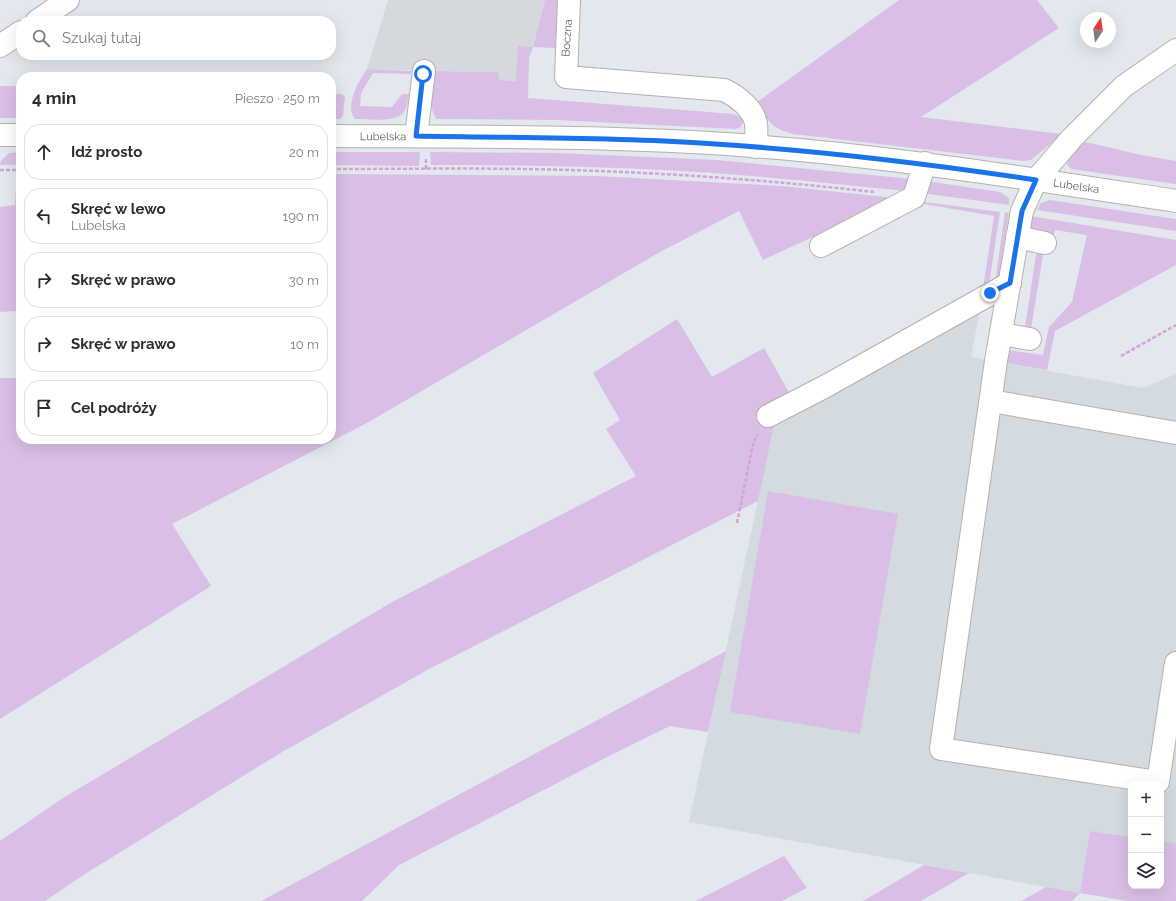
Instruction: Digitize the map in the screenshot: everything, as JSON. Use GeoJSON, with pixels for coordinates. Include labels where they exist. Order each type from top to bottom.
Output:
{"type":"FeatureCollection","features":[{"type":"Feature","properties":{"kind":"street"},"geometry":{"type":"LineString","coordinates":[[44,16],[68,0]]}},
{"type":"Feature","properties":{"kind":"street","name":"Boczna"},"geometry":{"type":"LineString","coordinates":[[569,0],[566,77],[724,90],[734,95],[752,113],[756,123],[756,147]]}},
{"type":"Feature","properties":{"kind":"street"},"geometry":{"type":"LineString","coordinates":[[0,46],[16,35]]}},
{"type":"Feature","properties":{"kind":"street"},"geometry":{"type":"LineString","coordinates":[[1176,50],[1124,86],[1072,138],[1036,180],[1022,211],[991,401],[942,749],[1158,782],[1176,663]]}},
{"type":"Feature","properties":{"kind":"street"},"geometry":{"type":"LineString","coordinates":[[416,136],[424,71]]}},
{"type":"Feature","properties":{"kind":"street"},"geometry":{"type":"LineString","coordinates":[[0,135],[16,135]]}},
{"type":"Feature","properties":{"kind":"street","name":"Lubelska"},"geometry":{"type":"LineString","coordinates":[[336,136],[613,139],[756,147],[925,163],[1176,201]]}},
{"type":"Feature","properties":{"kind":"street"},"geometry":{"type":"LineString","coordinates":[[821,246],[914,197],[925,163]]}},
{"type":"Feature","properties":{"kind":"street"},"geometry":{"type":"LineString","coordinates":[[1017,238],[1045,243]]}},
{"type":"Feature","properties":{"kind":"street"},"geometry":{"type":"LineString","coordinates":[[768,416],[833,382],[1010,283]]}},
{"type":"Feature","properties":{"kind":"street"},"geometry":{"type":"LineString","coordinates":[[1001,334],[1030,339]]}},
{"type":"Feature","properties":{"kind":"street"},"geometry":{"type":"LineString","coordinates":[[991,401],[1176,433]]}},
{"type":"Feature","properties":{"kind":"path"},"geometry":{"type":"LineString","coordinates":[[336,169],[527,169],[604,172],[782,182],[875,192]]}},
{"type":"Feature","properties":{"kind":"path"},"geometry":{"type":"LineString","coordinates":[[0,170],[16,170]]}},
{"type":"Feature","properties":{"kind":"path"},"geometry":{"type":"LineString","coordinates":[[1121,356],[1176,325]]}},
{"type":"Feature","properties":{"kind":"path"},"geometry":{"type":"LineString","coordinates":[[737,523],[753,444],[762,424],[768,416]]}},
{"type":"Feature","properties":{"kind":"shaded area"},"geometry":{"type":"Polygon","coordinates":[[[388,0],[545,0],[533,47],[518,46],[517,81],[500,80],[498,72],[367,69],[388,0]]]}},
{"type":"Feature","properties":{"kind":"shaded area"},"geometry":{"type":"Polygon","coordinates":[[[545,0],[558,0],[555,48],[533,47],[545,0]]]}},
{"type":"Feature","properties":{"kind":"shaded area"},"geometry":{"type":"Polygon","coordinates":[[[899,0],[1037,0],[1059,28],[921,117],[1062,134],[1031,160],[1024,161],[793,134],[775,127],[771,123],[764,115],[757,102],[899,0]]]}},
{"type":"Feature","properties":{"kind":"shaded area"},"geometry":{"type":"Polygon","coordinates":[[[518,46],[533,47],[529,58],[528,98],[734,114],[740,117],[743,121],[741,127],[736,129],[557,120],[436,119],[431,107],[435,71],[498,72],[500,80],[516,81],[518,46]]]}},
{"type":"Feature","properties":{"kind":"shaded area"},"geometry":{"type":"Polygon","coordinates":[[[367,69],[412,71],[411,74],[373,73],[361,93],[360,106],[392,107],[402,94],[409,94],[404,112],[395,118],[381,120],[355,119],[351,107],[352,100],[357,86],[367,69]]]}},
{"type":"Feature","properties":{"kind":"shaded area"},"geometry":{"type":"Polygon","coordinates":[[[0,86],[16,86],[16,118],[0,118],[0,86]]]}},
{"type":"Feature","properties":{"kind":"shaded area"},"geometry":{"type":"Polygon","coordinates":[[[336,94],[342,94],[345,97],[343,116],[340,119],[336,119],[336,94]]]}},
{"type":"Feature","properties":{"kind":"shaded area"},"geometry":{"type":"Polygon","coordinates":[[[1082,141],[1141,155],[1176,161],[1176,184],[1071,169],[1067,164],[1067,161],[1082,141]]]}},
{"type":"Feature","properties":{"kind":"shaded area"},"geometry":{"type":"Polygon","coordinates":[[[16,152],[16,165],[0,165],[1,161],[9,153],[16,152]]]}},
{"type":"Feature","properties":{"kind":"shaded area"},"geometry":{"type":"Polygon","coordinates":[[[336,152],[420,152],[419,166],[336,165],[336,152]]]}},
{"type":"Feature","properties":{"kind":"shaded area"},"geometry":{"type":"Polygon","coordinates":[[[430,152],[557,153],[717,160],[912,179],[907,191],[755,176],[664,170],[548,166],[431,165],[430,152]]]}},
{"type":"Feature","properties":{"kind":"shaded area"},"geometry":{"type":"Polygon","coordinates":[[[336,174],[597,176],[782,186],[895,198],[818,240],[815,236],[763,260],[739,211],[660,252],[367,423],[336,439],[336,174]]]}},
{"type":"Feature","properties":{"kind":"shaded area"},"geometry":{"type":"Polygon","coordinates":[[[926,181],[1000,192],[1009,198],[1009,205],[922,193],[926,181]]]}},
{"type":"Feature","properties":{"kind":"shaded area"},"geometry":{"type":"Polygon","coordinates":[[[16,188],[16,311],[0,312],[0,207],[15,205],[16,188]]]}},
{"type":"Feature","properties":{"kind":"shaded area"},"geometry":{"type":"Polygon","coordinates":[[[1050,200],[1176,219],[1176,231],[1037,210],[1041,203],[1050,200]]]}},
{"type":"Feature","properties":{"kind":"shaded area"},"geometry":{"type":"Polygon","coordinates":[[[917,201],[1000,212],[989,285],[983,289],[994,216],[918,203],[917,201]]]}},
{"type":"Feature","properties":{"kind":"shaded area"},"geometry":{"type":"Polygon","coordinates":[[[1005,212],[1009,213],[998,281],[995,283],[1005,212]]]}},
{"type":"Feature","properties":{"kind":"shaded area"},"geometry":{"type":"Polygon","coordinates":[[[1030,216],[1176,240],[1176,265],[1055,331],[1047,370],[1006,363],[1008,350],[1043,355],[1049,327],[1072,302],[1087,235],[1055,230],[1053,238],[1034,230],[1029,225],[1030,216]]]}},
{"type":"Feature","properties":{"kind":"shaded area"},"geometry":{"type":"Polygon","coordinates":[[[1037,248],[1044,249],[1031,329],[1025,328],[1037,248]]]}},
{"type":"Feature","properties":{"kind":"shaded area"},"geometry":{"type":"Polygon","coordinates":[[[980,309],[971,357],[1143,388],[1176,374],[1176,843],[1164,841],[1164,781],[1128,781],[1128,837],[1090,831],[1080,893],[689,822],[775,421],[980,309]]]}},
{"type":"Feature","properties":{"kind":"shaded area"},"geometry":{"type":"Polygon","coordinates":[[[677,319],[712,377],[764,348],[791,396],[775,421],[758,501],[431,668],[282,752],[85,874],[45,901],[0,901],[0,841],[63,798],[392,602],[636,476],[606,429],[620,420],[593,373],[677,319]]]}},
{"type":"Feature","properties":{"kind":"shaded area"},"geometry":{"type":"Polygon","coordinates":[[[0,378],[16,378],[16,444],[326,444],[172,524],[211,586],[0,719],[0,378]]]}},
{"type":"Feature","properties":{"kind":"shaded area"},"geometry":{"type":"Polygon","coordinates":[[[768,491],[898,514],[860,734],[730,712],[768,491]]]}},
{"type":"Feature","properties":{"kind":"shaded area"},"geometry":{"type":"Polygon","coordinates":[[[726,651],[708,732],[670,726],[399,865],[362,901],[261,901],[726,651]]]}},
{"type":"Feature","properties":{"kind":"shaded area"},"geometry":{"type":"Polygon","coordinates":[[[1090,831],[1128,837],[1128,889],[1164,889],[1164,841],[1176,843],[1176,901],[1127,901],[1080,893],[1090,831]]]}},
{"type":"Feature","properties":{"kind":"shaded area"},"geometry":{"type":"Polygon","coordinates":[[[784,856],[807,888],[782,901],[696,901],[784,856]]]}},
{"type":"Feature","properties":{"kind":"shaded area"},"geometry":{"type":"Polygon","coordinates":[[[924,865],[969,873],[921,901],[863,901],[924,865]]]}},
{"type":"Feature","properties":{"kind":"shaded area"},"geometry":{"type":"Polygon","coordinates":[[[1046,887],[1080,893],[1072,901],[1021,901],[1046,887]]]}},
{"type":"Feature","properties":{"kind":"route"},"geometry":{"type":"LineString","coordinates":[[423,74],[416,136],[512,136],[700,143],[798,150],[925,163],[1036,180],[1022,211],[1010,283],[990,293]]}}]}
